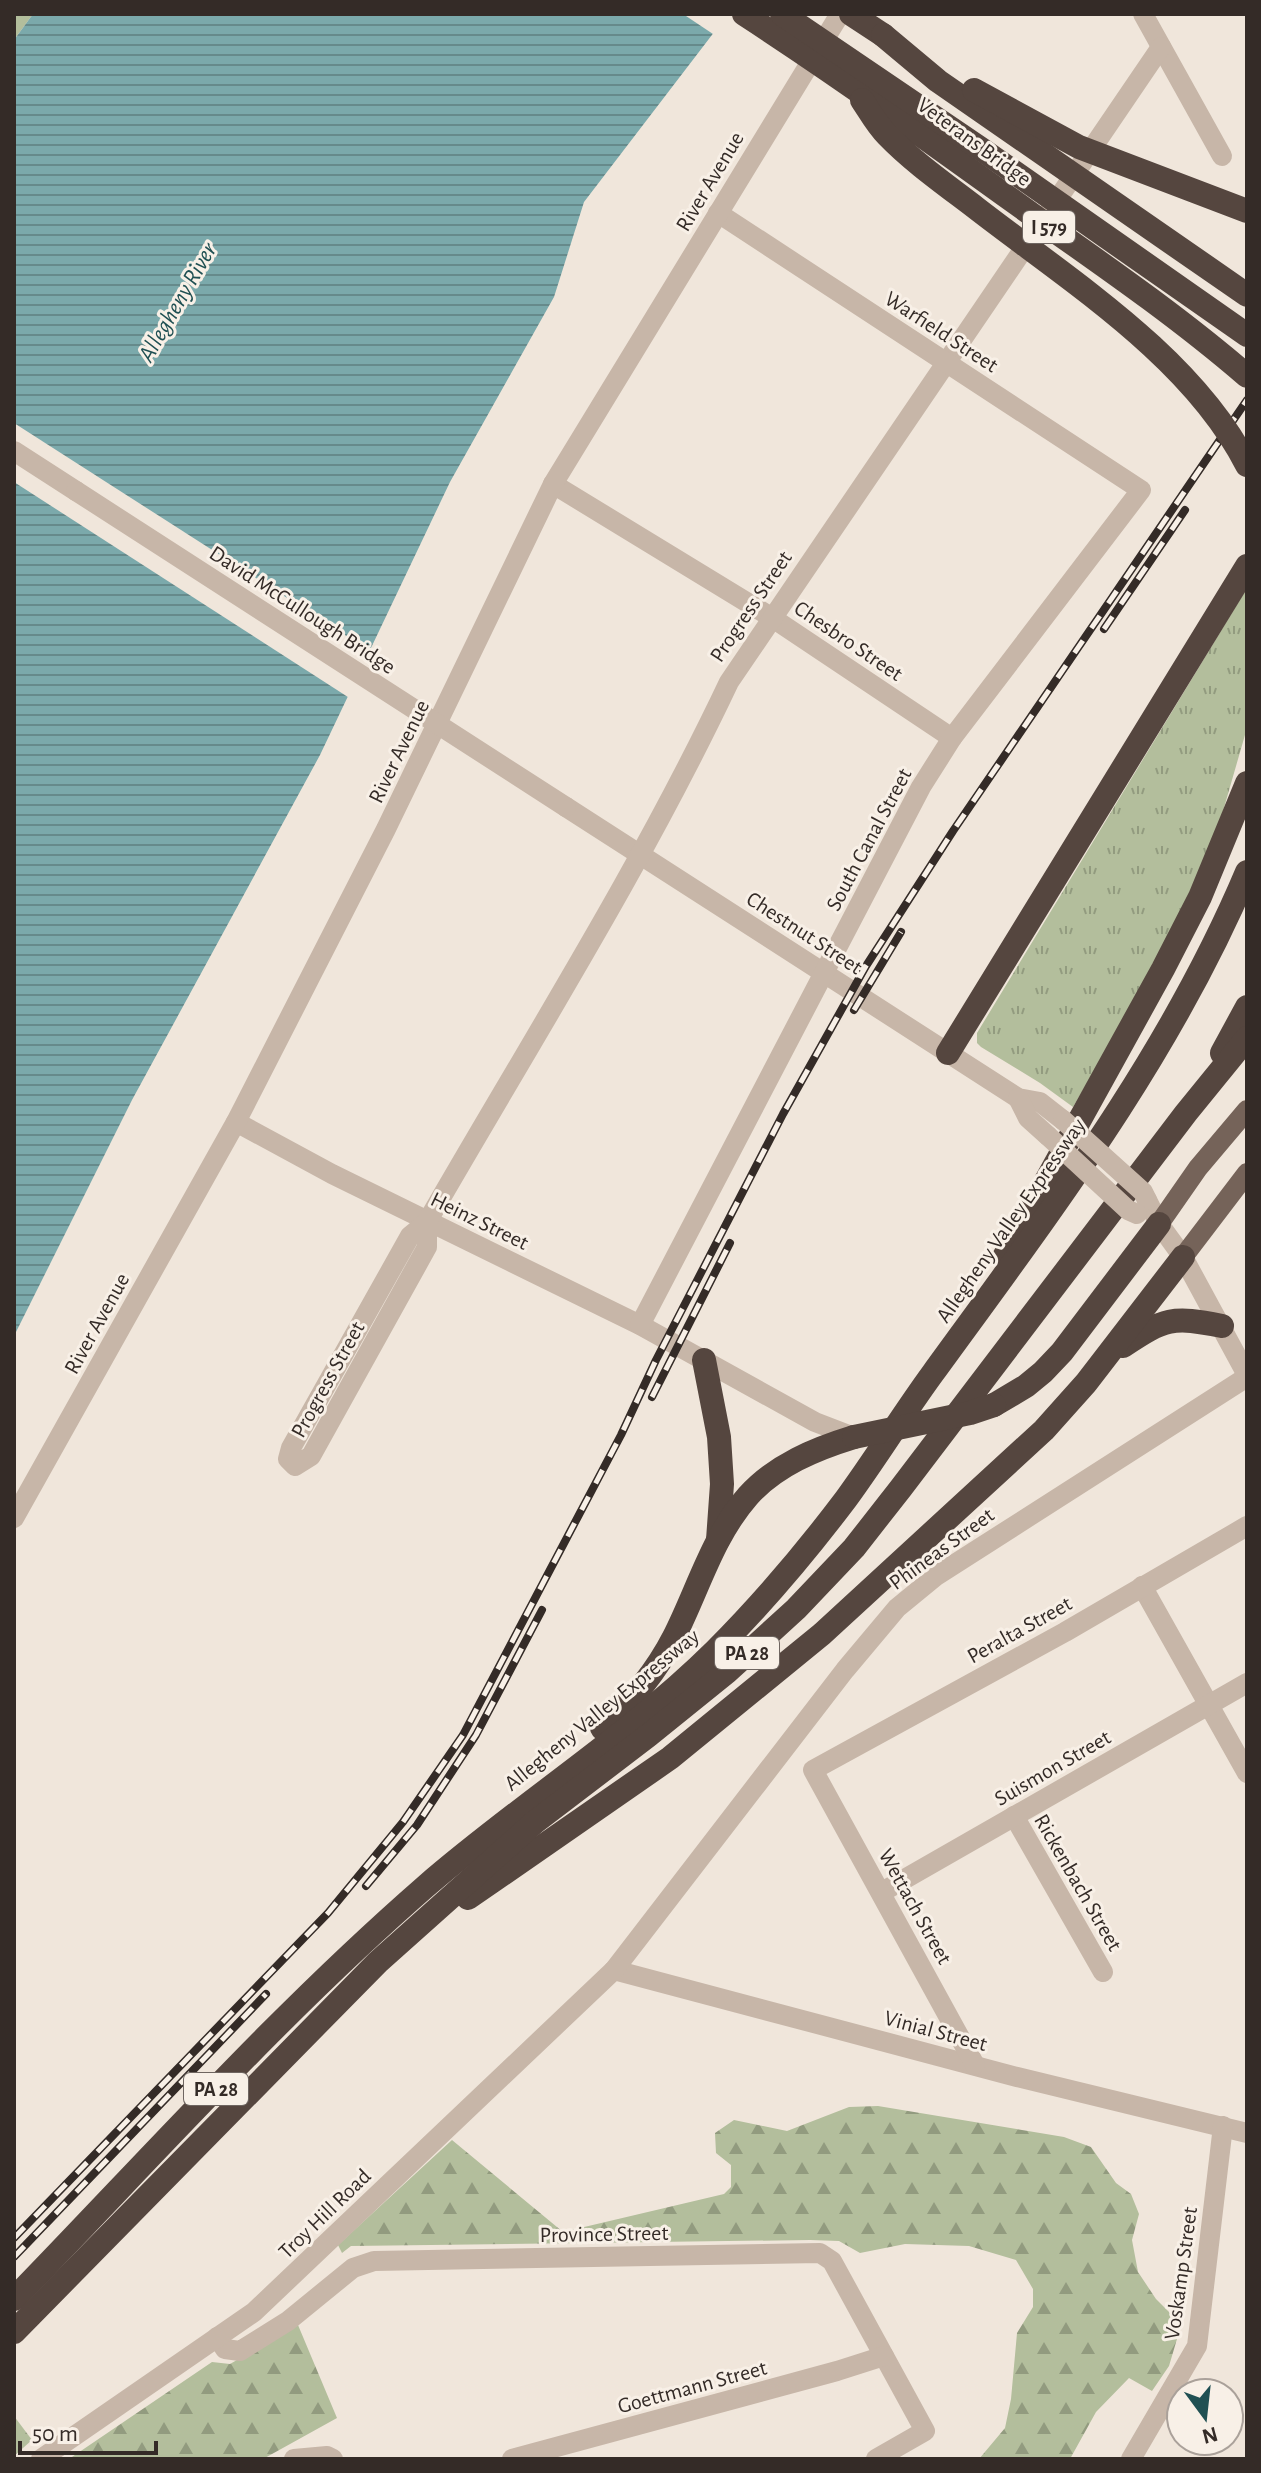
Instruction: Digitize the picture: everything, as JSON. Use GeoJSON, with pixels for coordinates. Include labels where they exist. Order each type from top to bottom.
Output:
{"type":"FeatureCollection","features":[{"type":"Feature","properties":{"kind":"highway","name":"Veterans Bridge"},"geometry":{"type":"LineString","coordinates":[[744,14],[848,82],[1130,285],[1247,376]]}},
{"type":"Feature","properties":{"kind":"highway"},"geometry":{"type":"LineString","coordinates":[[782,14],[1247,335]]}},
{"type":"Feature","properties":{"kind":"highway","name":"Veterans Bridge"},"geometry":{"type":"LineString","coordinates":[[851,14],[883,35],[938,81],[1247,295]]}},
{"type":"Feature","properties":{"kind":"highway"},"geometry":{"type":"LineString","coordinates":[[883,35],[1079,147],[1247,211]]}},
{"type":"Feature","properties":{"kind":"highway"},"geometry":{"type":"LineString","coordinates":[[848,82],[886,134],[1112,313],[1185,377],[1217,416],[1247,465]]}},
{"type":"Feature","properties":{"kind":"highway"},"geometry":{"type":"LineString","coordinates":[[948,1053],[1247,566]]}},
{"type":"Feature","properties":{"kind":"highway"},"geometry":{"type":"LineString","coordinates":[[931,1376],[1001,1262],[1163,969],[1200,897],[1247,783]]}},
{"type":"Feature","properties":{"kind":"highway","name":"Allegheny Valley Expressway"},"geometry":{"type":"LineString","coordinates":[[14,2299],[282,2021],[426,1886],[664,1697],[714,1652],[765,1599],[846,1498],[931,1376],[1036,1235],[1144,1073],[1188,996],[1247,872]]}},
{"type":"Feature","properties":{"kind":"highway","name":"PA 28"},"geometry":{"type":"LineString","coordinates":[[1186,1113],[1247,1007]]}},
{"type":"Feature","properties":{"kind":"highway"},"geometry":{"type":"LineString","coordinates":[[1186,1113],[1247,1038]]}},
{"type":"Feature","properties":{"kind":"highway","name":"Allegheny Valley Expressway"},"geometry":{"type":"LineString","coordinates":[[14,2332],[378,1962],[535,1822],[727,1672],[796,1609],[854,1548],[929,1453],[1186,1113]]}},
{"type":"Feature","properties":{"kind":"highway"},"geometry":{"type":"LineString","coordinates":[[502,1824],[619,1714],[648,1680],[673,1638],[718,1540],[749,1496],[781,1468],[817,1449],[854,1437],[970,1413],[994,1405],[1026,1386],[1052,1362],[1152,1217]]}},
{"type":"Feature","properties":{"kind":"highway"},"geometry":{"type":"LineString","coordinates":[[378,1962],[670,1758],[822,1634],[1021,1453],[1069,1404],[1183,1257]]}},
{"type":"Feature","properties":{"kind":"highway"},"geometry":{"type":"LineString","coordinates":[[1107,1356],[1150,1328],[1169,1320],[1188,1319],[1222,1326]]}},
{"type":"Feature","properties":{"kind":"highway"},"geometry":{"type":"LineString","coordinates":[[704,1360],[713,1397],[720,1453],[722,1484],[718,1540]]}},
{"type":"Feature","properties":{"kind":"main road"},"geometry":{"type":"LineString","coordinates":[[1152,1217],[1247,1110]]}},
{"type":"Feature","properties":{"kind":"main road"},"geometry":{"type":"LineString","coordinates":[[1183,1257],[1247,1173]]}},
{"type":"Feature","properties":{"kind":"street","name":"River Avenue"},"geometry":{"type":"LineString","coordinates":[[14,1518],[236,1122],[386,829],[553,484],[840,14]]}},
{"type":"Feature","properties":{"kind":"street"},"geometry":{"type":"LineString","coordinates":[[1143,14],[1222,156]]}},
{"type":"Feature","properties":{"kind":"street","name":"Progress Street"},"geometry":{"type":"LineString","coordinates":[[427,1222],[427,1247],[311,1456],[295,1466],[288,1459],[291,1448],[410,1236],[427,1222],[639,854],[696,752],[729,682],[1161,47]]}},
{"type":"Feature","properties":{"kind":"street","name":"Warfield Street"},"geometry":{"type":"LineString","coordinates":[[718,213],[1141,490]]}},
{"type":"Feature","properties":{"kind":"street","name":"David McCullough Bridge"},"geometry":{"type":"LineString","coordinates":[[14,451],[566,807]]}},
{"type":"Feature","properties":{"kind":"street","name":"Chesbro Street"},"geometry":{"type":"LineString","coordinates":[[553,484],[771,617],[952,738]]}},
{"type":"Feature","properties":{"kind":"street","name":"South Canal Street"},"geometry":{"type":"LineString","coordinates":[[640,1325],[921,787],[952,738],[1141,490]]}},
{"type":"Feature","properties":{"kind":"street","name":"Chestnut Street"},"geometry":{"type":"LineString","coordinates":[[566,807],[1018,1098],[1040,1102],[1063,1120],[1143,1192],[1152,1217],[1183,1257],[1247,1376]]}},
{"type":"Feature","properties":{"kind":"street","name":"Chestnut Street"},"geometry":{"type":"LineString","coordinates":[[1018,1098],[1028,1118],[1128,1210],[1152,1217]]}},
{"type":"Feature","properties":{"kind":"street","name":"Heinz Street"},"geometry":{"type":"LineString","coordinates":[[236,1122],[427,1222],[640,1325],[815,1422],[854,1437]]}},
{"type":"Feature","properties":{"kind":"street","name":"Phineas Street"},"geometry":{"type":"LineString","coordinates":[[614,1970],[723,1825],[897,1608],[947,1568],[1247,1376]]}},
{"type":"Feature","properties":{"kind":"street","name":"Peralta Street"},"geometry":{"type":"LineString","coordinates":[[813,1770],[1065,1632],[1247,1526]]}},
{"type":"Feature","properties":{"kind":"street"},"geometry":{"type":"LineString","coordinates":[[1142,1586],[1247,1773]]}},
{"type":"Feature","properties":{"kind":"street","name":"Suismon Street"},"geometry":{"type":"LineString","coordinates":[[882,1892],[1247,1683]]}},
{"type":"Feature","properties":{"kind":"street","name":"Wettach Street"},"geometry":{"type":"LineString","coordinates":[[813,1770],[975,2065]]}},
{"type":"Feature","properties":{"kind":"street","name":"Rickenbach Street"},"geometry":{"type":"LineString","coordinates":[[1014,1816],[1103,1972]]}},
{"type":"Feature","properties":{"kind":"street","name":"Vinial Street"},"geometry":{"type":"LineString","coordinates":[[614,1970],[1247,2133]]}},
{"type":"Feature","properties":{"kind":"street","name":"Troy Hill Road"},"geometry":{"type":"LineString","coordinates":[[41,2459],[254,2312],[614,1970]]}},
{"type":"Feature","properties":{"kind":"street","name":"Voskamp Street"},"geometry":{"type":"LineString","coordinates":[[1131,2459],[1197,2346],[1223,2126]]}},
{"type":"Feature","properties":{"kind":"street","name":"Province Street"},"geometry":{"type":"LineString","coordinates":[[217,2337],[225,2349],[240,2351],[288,2321],[353,2268],[374,2261],[820,2253],[832,2261],[925,2431],[876,2459]]}},
{"type":"Feature","properties":{"kind":"street","name":"Goettmann Street"},"geometry":{"type":"LineString","coordinates":[[512,2459],[884,2356]]}},
{"type":"Feature","properties":{"kind":"street"},"geometry":{"type":"LineString","coordinates":[[294,2459],[327,2456],[333,2459]]}},
{"type":"Feature","properties":{"kind":"green space"},"geometry":{"type":"Polygon","coordinates":[[[14,14],[33,14],[14,40],[14,14]]]}},
{"type":"Feature","properties":{"kind":"green space"},"geometry":{"type":"Polygon","coordinates":[[[1247,588],[1247,728],[1219,825],[1189,896],[1121,1025],[1073,1107],[981,1047],[977,1043],[977,1033],[1247,588]]]}},
{"type":"Feature","properties":{"kind":"green space"},"geometry":{"type":"Polygon","coordinates":[[[878,2106],[1064,2137],[1091,2147],[1116,2183],[1131,2194],[1139,2214],[1132,2240],[1138,2272],[1156,2299],[1172,2315],[1177,2339],[1169,2366],[1152,2391],[1129,2378],[1096,2412],[1070,2459],[979,2459],[1005,2428],[1017,2333],[1033,2307],[1033,2289],[1016,2260],[969,2246],[905,2244],[860,2253],[839,2241],[810,2240],[351,2246],[342,2253],[338,2245],[452,2140],[563,2232],[724,2194],[731,2187],[731,2165],[716,2153],[715,2133],[734,2120],[787,2131],[849,2107],[878,2106]]]}},
{"type":"Feature","properties":{"kind":"green space"},"geometry":{"type":"Polygon","coordinates":[[[298,2325],[337,2418],[263,2459],[69,2459],[212,2362],[230,2364],[298,2325]]]}},
{"type":"Feature","properties":{"kind":"green space"},"geometry":{"type":"Polygon","coordinates":[[[14,2416],[32,2440],[14,2456],[14,2416]]]}},
{"type":"Feature","properties":{"kind":"water","name":"Allegheny River"},"geometry":{"type":"Polygon","coordinates":[[[33,14],[728,14],[584,202],[554,297],[450,482],[320,755],[132,1100],[14,1336],[14,40],[33,14]]]}},
{"type":"Feature","properties":{"kind":"pier"},"geometry":{"type":"Polygon","coordinates":[[[683,14],[732,14],[716,36],[683,14]]]}},
{"type":"Feature","properties":{"kind":"pier"},"geometry":{"type":"Polygon","coordinates":[[[14,423],[373,653],[351,699],[14,482],[14,423]]]}},
{"type":"Feature","properties":{"kind":"railway"},"geometry":{"type":"LineString","coordinates":[[14,2238],[328,1913],[403,1822],[463,1735],[621,1435],[656,1360],[783,1114],[866,966],[953,831],[1247,400]]}},
{"type":"Feature","properties":{"kind":"railway"},"geometry":{"type":"LineString","coordinates":[[1104,629],[1185,510]]}},
{"type":"Feature","properties":{"kind":"railway"},"geometry":{"type":"LineString","coordinates":[[854,1010],[901,932]]}},
{"type":"Feature","properties":{"kind":"railway"},"geometry":{"type":"LineString","coordinates":[[652,1397],[730,1243]]}},
{"type":"Feature","properties":{"kind":"railway"},"geometry":{"type":"LineString","coordinates":[[366,1886],[417,1825],[476,1735],[542,1610]]}},
{"type":"Feature","properties":{"kind":"railway"},"geometry":{"type":"LineString","coordinates":[[14,2257],[266,1994]]}}]}
